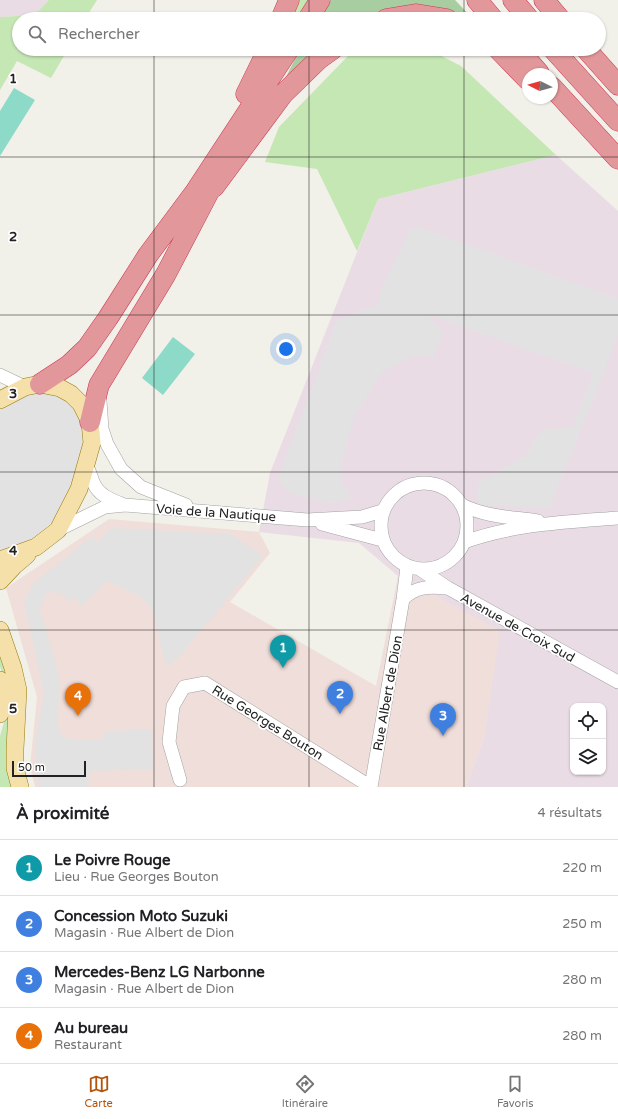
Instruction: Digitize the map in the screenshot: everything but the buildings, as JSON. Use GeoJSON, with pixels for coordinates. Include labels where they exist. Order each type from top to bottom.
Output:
{"type":"FeatureCollection","features":[{"type":"Feature","properties":{"kind":"highway"},"geometry":{"type":"LineString","coordinates":[[284,12],[289,0]]}},
{"type":"Feature","properties":{"kind":"highway"},"geometry":{"type":"LineString","coordinates":[[312,12],[320,0]]}},
{"type":"Feature","properties":{"kind":"highway"},"geometry":{"type":"LineString","coordinates":[[477,0],[487,12]]}},
{"type":"Feature","properties":{"kind":"highway"},"geometry":{"type":"LineString","coordinates":[[513,0],[522,12]]}},
{"type":"Feature","properties":{"kind":"highway"},"geometry":{"type":"LineString","coordinates":[[544,0],[554,12]]}},
{"type":"Feature","properties":{"kind":"highway"},"geometry":{"type":"LineString","coordinates":[[90,422],[99,385],[166,274],[265,56]]}},
{"type":"Feature","properties":{"kind":"highway"},"geometry":{"type":"LineString","coordinates":[[201,194],[284,56]]}},
{"type":"Feature","properties":{"kind":"highway"},"geometry":{"type":"LineString","coordinates":[[32,385],[69,365],[87,348],[148,255],[201,194],[283,94],[323,56]]}},
{"type":"Feature","properties":{"kind":"highway"},"geometry":{"type":"LineString","coordinates":[[505,56],[522,74]]}},
{"type":"Feature","properties":{"kind":"highway"},"geometry":{"type":"LineString","coordinates":[[524,56],[535,68]]}},
{"type":"Feature","properties":{"kind":"highway"},"geometry":{"type":"LineString","coordinates":[[560,56],[618,122]]}},
{"type":"Feature","properties":{"kind":"highway"},"geometry":{"type":"LineString","coordinates":[[592,56],[618,85]]}},
{"type":"Feature","properties":{"kind":"highway"},"geometry":{"type":"LineString","coordinates":[[558,94],[618,159]]}},
{"type":"Feature","properties":{"kind":"highway"},"geometry":{"type":"LineString","coordinates":[[558,103],[577,116]]}},
{"type":"Feature","properties":{"kind":"main road"},"geometry":{"type":"LineString","coordinates":[[0,400],[32,385],[60,388],[71,394],[81,404],[90,422],[92,443],[87,467],[79,489],[58,530],[14,566],[0,581]]}},
{"type":"Feature","properties":{"kind":"main road"},"geometry":{"type":"LineString","coordinates":[[0,560],[36,548]]}},
{"type":"Feature","properties":{"kind":"main road"},"geometry":{"type":"LineString","coordinates":[[0,630],[13,668],[18,690],[15,749],[16,768],[20,787]]}},
{"type":"Feature","properties":{"kind":"main road"},"geometry":{"type":"LineString","coordinates":[[0,680],[3,690],[0,714]]}},
{"type":"Feature","properties":{"kind":"street"},"geometry":{"type":"LineString","coordinates":[[0,375],[32,385]]}},
{"type":"Feature","properties":{"kind":"street"},"geometry":{"type":"LineString","coordinates":[[99,385],[102,429],[107,444],[121,469],[141,488],[179,503],[210,511]]}},
{"type":"Feature","properties":{"kind":"street","name":"Voie de la Nautique"},"geometry":{"type":"LineString","coordinates":[[87,467],[91,473],[94,485],[98,490],[108,499],[125,506]]}},
{"type":"Feature","properties":{"kind":"street"},"geometry":{"type":"LineString","coordinates":[[418,483],[435,484],[450,491],[462,505],[466,517],[467,529],[464,542],[459,552],[451,560],[435,569],[421,570],[407,567],[392,557],[382,540],[380,526],[382,511],[390,498],[401,489],[418,483]]}},
{"type":"Feature","properties":{"kind":"street"},"geometry":{"type":"LineString","coordinates":[[462,505],[474,511],[492,516],[554,523]]}},
{"type":"Feature","properties":{"kind":"street","name":"Voie de la Nautique"},"geometry":{"type":"LineString","coordinates":[[58,530],[105,507],[125,506],[210,511],[307,520],[362,517],[382,511]]}},
{"type":"Feature","properties":{"kind":"street"},"geometry":{"type":"LineString","coordinates":[[464,542],[494,532],[554,523],[618,518]]}},
{"type":"Feature","properties":{"kind":"street","name":"Voie de la Nautique"},"geometry":{"type":"LineString","coordinates":[[307,520],[382,540]]}},
{"type":"Feature","properties":{"kind":"street","name":"Rue Albert de Dion"},"geometry":{"type":"LineString","coordinates":[[371,787],[403,599],[407,567]]}},
{"type":"Feature","properties":{"kind":"street","name":"Avenue de Croix Sud"},"geometry":{"type":"LineString","coordinates":[[421,570],[448,588],[618,682]]}},
{"type":"Feature","properties":{"kind":"street"},"geometry":{"type":"LineString","coordinates":[[403,599],[411,592],[422,588],[432,586],[448,588]]}},
{"type":"Feature","properties":{"kind":"street","name":"Rue Georges Bouton"},"geometry":{"type":"LineString","coordinates":[[180,780],[169,742],[173,706],[184,687],[205,683],[371,787]]}},
{"type":"Feature","properties":{"kind":"shaded area"},"geometry":{"type":"Polygon","coordinates":[[[0,0],[49,0],[37,12],[12,12],[12,16],[0,17],[0,0]]]}},
{"type":"Feature","properties":{"kind":"shaded area"},"geometry":{"type":"Polygon","coordinates":[[[556,155],[618,211],[618,787],[466,787],[484,738],[500,631],[398,576],[359,543],[259,532],[270,473],[378,199],[556,155]]]}},
{"type":"Feature","properties":{"kind":"shaded area"},"geometry":{"type":"Polygon","coordinates":[[[419,227],[618,299],[618,333],[602,377],[549,508],[479,505],[477,484],[526,456],[542,429],[573,428],[593,373],[432,316],[431,320],[440,327],[442,336],[433,357],[420,355],[400,361],[382,372],[354,416],[340,470],[343,486],[349,493],[350,499],[331,503],[289,493],[278,479],[337,321],[362,310],[378,307],[382,287],[411,229],[419,227]]]}},
{"type":"Feature","properties":{"kind":"shaded area"},"geometry":{"type":"Polygon","coordinates":[[[50,391],[66,398],[76,409],[85,436],[79,474],[55,520],[33,538],[0,553],[0,409],[11,401],[24,395],[50,391]]]}},
{"type":"Feature","properties":{"kind":"shaded area"},"geometry":{"type":"Polygon","coordinates":[[[109,519],[259,532],[270,553],[230,602],[376,686],[398,576],[501,631],[484,738],[466,787],[35,787],[30,767],[37,697],[6,588],[109,519]]]}},
{"type":"Feature","properties":{"kind":"shaded area"},"geometry":{"type":"Polygon","coordinates":[[[111,528],[231,534],[263,556],[179,657],[166,667],[153,611],[142,598],[108,581],[82,606],[75,597],[69,602],[62,592],[58,596],[53,590],[45,595],[40,610],[55,659],[60,685],[57,725],[62,736],[70,740],[102,739],[104,731],[152,729],[153,769],[90,771],[88,787],[40,787],[37,778],[35,744],[44,693],[24,601],[33,584],[92,536],[97,542],[111,528]]]}},
{"type":"Feature","properties":{"kind":"green space"},"geometry":{"type":"Polygon","coordinates":[[[49,0],[97,0],[89,12],[37,12],[49,0]]]}},
{"type":"Feature","properties":{"kind":"green space"},"geometry":{"type":"Polygon","coordinates":[[[295,0],[308,0],[300,12],[291,12],[295,0]]]}},
{"type":"Feature","properties":{"kind":"green space"},"geometry":{"type":"Polygon","coordinates":[[[331,0],[455,0],[466,12],[323,12],[331,0]]]}},
{"type":"Feature","properties":{"kind":"green space"},"geometry":{"type":"Polygon","coordinates":[[[12,16],[12,56],[64,56],[51,78],[17,61],[0,90],[0,17],[12,16]]]}},
{"type":"Feature","properties":{"kind":"green space"},"geometry":{"type":"Polygon","coordinates":[[[296,56],[317,56],[282,85],[296,56]]]}},
{"type":"Feature","properties":{"kind":"green space"},"geometry":{"type":"Polygon","coordinates":[[[348,56],[442,56],[461,66],[556,155],[378,199],[357,251],[317,169],[265,162],[279,127],[348,56]]]}},
{"type":"Feature","properties":{"kind":"green space"},"geometry":{"type":"Polygon","coordinates":[[[14,88],[35,100],[0,156],[0,111],[14,88]]]}},
{"type":"Feature","properties":{"kind":"green space"},"geometry":{"type":"Polygon","coordinates":[[[173,337],[195,354],[163,395],[142,378],[173,337]]]}},
{"type":"Feature","properties":{"kind":"green space"},"geometry":{"type":"Polygon","coordinates":[[[0,648],[7,665],[16,787],[0,787],[0,736],[8,709],[6,684],[0,667],[0,648]]]}},
{"type":"Feature","properties":{"kind":"place","name":"Le Poivre Rouge"},"geometry":{"type":"Point","coordinates":[283,668]}},
{"type":"Feature","properties":{"kind":"place","name":"Concession Moto Suzuki"},"geometry":{"type":"Point","coordinates":[340,714]}},
{"type":"Feature","properties":{"kind":"place","name":"Au bureau"},"geometry":{"type":"Point","coordinates":[78,716]}},
{"type":"Feature","properties":{"kind":"place","name":"Mercedes-Benz LG Narbonne"},"geometry":{"type":"Point","coordinates":[443,736]}}]}
